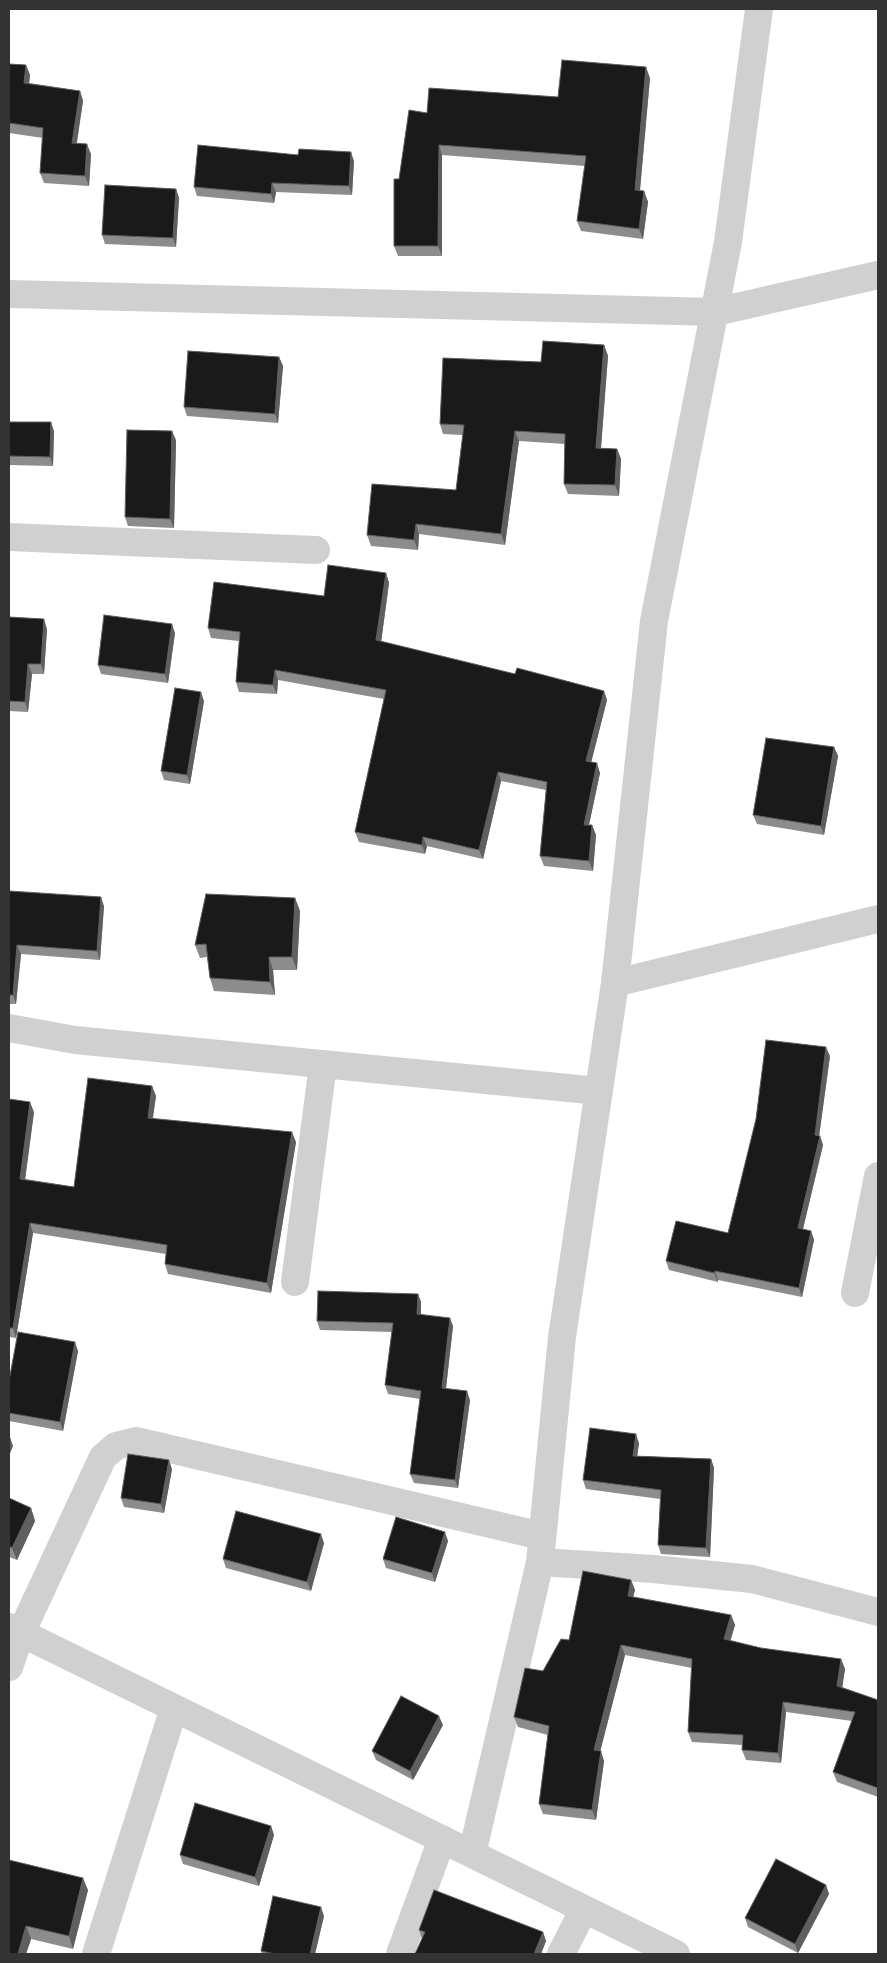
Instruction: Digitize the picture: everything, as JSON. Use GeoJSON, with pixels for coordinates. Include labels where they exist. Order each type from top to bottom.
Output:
{"type":"FeatureCollection","features":[{"type":"Feature","properties":{"kind":"street"},"geometry":{"type":"LineString","coordinates":[[472,1854],[541,1549],[562,1336],[615,983],[654,621],[728,242],[759,9]]}},
{"type":"Feature","properties":{"kind":"street"},"geometry":{"type":"LineString","coordinates":[[9,294],[715,312],[878,275]]}},
{"type":"Feature","properties":{"kind":"street"},"geometry":{"type":"LineString","coordinates":[[9,537],[316,550]]}},
{"type":"Feature","properties":{"kind":"street"},"geometry":{"type":"LineString","coordinates":[[615,983],[878,919]]}},
{"type":"Feature","properties":{"kind":"street"},"geometry":{"type":"LineString","coordinates":[[9,1028],[75,1040],[599,1091]]}},
{"type":"Feature","properties":{"kind":"street"},"geometry":{"type":"LineString","coordinates":[[294,1282],[324,1064]]}},
{"type":"Feature","properties":{"kind":"street"},"geometry":{"type":"LineString","coordinates":[[855,1293],[878,1176]]}},
{"type":"Feature","properties":{"kind":"street"},"geometry":{"type":"LineString","coordinates":[[9,1667],[15,1630],[103,1457],[116,1446],[136,1441],[541,1549],[653,1570],[752,1579],[878,1612]]}},
{"type":"Feature","properties":{"kind":"street"},"geometry":{"type":"LineString","coordinates":[[15,1630],[676,1954]]}},
{"type":"Feature","properties":{"kind":"street"},"geometry":{"type":"LineString","coordinates":[[96,1954],[174,1708]]}},
{"type":"Feature","properties":{"kind":"street"},"geometry":{"type":"LineString","coordinates":[[400,1954],[442,1839]]}},
{"type":"Feature","properties":{"kind":"street"},"geometry":{"type":"LineString","coordinates":[[562,1954],[584,1909]]}},
{"type":"Feature","properties":{"kind":"building"},"geometry":{"type":"Polygon","coordinates":[[[562,60],[646,67],[635,190],[644,191],[639,229],[577,221],[586,156],[439,145],[438,246],[394,246],[394,179],[399,179],[409,110],[427,113],[429,88],[558,97],[562,60]]]}},
{"type":"Feature","properties":{"kind":"building"},"geometry":{"type":"Polygon","coordinates":[[[9,64],[26,65],[24,83],[80,91],[72,143],[87,144],[85,176],[40,173],[43,128],[9,123],[9,64]]]}},
{"type":"Feature","properties":{"kind":"building"},"geometry":{"type":"Polygon","coordinates":[[[198,145],[298,155],[299,149],[351,152],[349,186],[272,183],[271,194],[194,187],[198,145]]]}},
{"type":"Feature","properties":{"kind":"building"},"geometry":{"type":"Polygon","coordinates":[[[105,185],[176,189],[173,238],[102,235],[105,185]]]}},
{"type":"Feature","properties":{"kind":"building"},"geometry":{"type":"Polygon","coordinates":[[[543,341],[604,345],[596,448],[617,449],[615,485],[564,484],[565,434],[515,431],[501,534],[416,524],[414,540],[367,535],[372,484],[456,490],[464,425],[440,424],[443,358],[541,362],[543,341]]]}},
{"type":"Feature","properties":{"kind":"building"},"geometry":{"type":"Polygon","coordinates":[[[188,351],[279,357],[275,414],[184,407],[188,351]]]}},
{"type":"Feature","properties":{"kind":"building"},"geometry":{"type":"Polygon","coordinates":[[[9,422],[51,422],[50,457],[9,456],[9,422]]]}},
{"type":"Feature","properties":{"kind":"building"},"geometry":{"type":"Polygon","coordinates":[[[127,430],[172,431],[170,519],[125,517],[127,430]]]}},
{"type":"Feature","properties":{"kind":"building"},"geometry":{"type":"Polygon","coordinates":[[[328,565],[386,573],[376,640],[515,674],[517,668],[604,691],[586,761],[597,763],[584,825],[592,825],[589,861],[540,856],[547,782],[498,772],[479,850],[423,837],[422,845],[355,832],[386,690],[275,670],[273,685],[236,682],[240,632],[208,628],[214,582],[324,596],[328,565]]]}},
{"type":"Feature","properties":{"kind":"building"},"geometry":{"type":"Polygon","coordinates":[[[104,615],[172,624],[165,674],[98,665],[104,615]]]}},
{"type":"Feature","properties":{"kind":"building"},"geometry":{"type":"Polygon","coordinates":[[[9,617],[44,619],[41,664],[28,664],[25,702],[9,701],[9,617]]]}},
{"type":"Feature","properties":{"kind":"building"},"geometry":{"type":"Polygon","coordinates":[[[175,688],[201,692],[187,775],[161,771],[175,688]]]}},
{"type":"Feature","properties":{"kind":"building"},"geometry":{"type":"Polygon","coordinates":[[[766,738],[834,747],[821,826],[753,815],[766,738]]]}},
{"type":"Feature","properties":{"kind":"building"},"geometry":{"type":"Polygon","coordinates":[[[9,891],[101,897],[97,951],[17,945],[13,995],[9,995],[9,891]]]}},
{"type":"Feature","properties":{"kind":"building"},"geometry":{"type":"Polygon","coordinates":[[[206,894],[295,898],[292,957],[269,957],[270,982],[210,978],[206,944],[195,945],[206,894]]]}},
{"type":"Feature","properties":{"kind":"building"},"geometry":{"type":"Polygon","coordinates":[[[766,1040],[826,1047],[815,1135],[820,1136],[798,1228],[811,1231],[799,1288],[715,1271],[714,1273],[666,1261],[676,1221],[728,1233],[756,1119],[766,1040]]]}},
{"type":"Feature","properties":{"kind":"building"},"geometry":{"type":"Polygon","coordinates":[[[88,1078],[152,1086],[148,1118],[292,1132],[267,1283],[165,1264],[167,1245],[30,1223],[13,1328],[9,1328],[9,1099],[30,1102],[20,1179],[74,1187],[88,1078]]]}},
{"type":"Feature","properties":{"kind":"building"},"geometry":{"type":"Polygon","coordinates":[[[318,1291],[418,1294],[417,1314],[450,1318],[442,1388],[467,1391],[455,1480],[410,1474],[421,1391],[385,1385],[393,1323],[317,1321],[318,1291]]]}},
{"type":"Feature","properties":{"kind":"building"},"geometry":{"type":"Polygon","coordinates":[[[18,1332],[75,1342],[60,1422],[9,1413],[9,1381],[18,1332]]]}},
{"type":"Feature","properties":{"kind":"building"},"geometry":{"type":"Polygon","coordinates":[[[590,1428],[636,1434],[633,1456],[711,1459],[706,1548],[658,1545],[661,1490],[583,1480],[590,1428]]]}},
{"type":"Feature","properties":{"kind":"building"},"geometry":{"type":"Polygon","coordinates":[[[128,1454],[169,1460],[161,1504],[121,1498],[128,1454]]]}},
{"type":"Feature","properties":{"kind":"building"},"geometry":{"type":"Polygon","coordinates":[[[9,1498],[31,1508],[12,1548],[9,1546],[9,1498]]]}},
{"type":"Feature","properties":{"kind":"building"},"geometry":{"type":"Polygon","coordinates":[[[236,1511],[321,1534],[307,1582],[223,1559],[236,1511]]]}},
{"type":"Feature","properties":{"kind":"building"},"geometry":{"type":"Polygon","coordinates":[[[396,1517],[445,1532],[432,1573],[383,1559],[396,1517]]]}},
{"type":"Feature","properties":{"kind":"building"},"geometry":{"type":"Polygon","coordinates":[[[583,1571],[631,1580],[628,1596],[731,1615],[724,1639],[761,1648],[841,1659],[837,1686],[878,1700],[878,1788],[833,1772],[855,1712],[783,1702],[778,1753],[742,1750],[743,1735],[688,1732],[692,1659],[621,1645],[594,1750],[601,1751],[592,1810],[539,1804],[549,1726],[514,1717],[525,1668],[543,1671],[561,1639],[569,1640],[583,1571]]]}},
{"type":"Feature","properties":{"kind":"building"},"geometry":{"type":"Polygon","coordinates":[[[401,1696],[439,1716],[410,1771],[372,1751],[401,1696]]]}},
{"type":"Feature","properties":{"kind":"building"},"geometry":{"type":"Polygon","coordinates":[[[195,1803],[271,1826],[255,1877],[180,1855],[195,1803]]]}},
{"type":"Feature","properties":{"kind":"building"},"geometry":{"type":"Polygon","coordinates":[[[776,1859],[826,1885],[795,1944],[745,1918],[776,1859]]]}},
{"type":"Feature","properties":{"kind":"building"},"geometry":{"type":"Polygon","coordinates":[[[9,1860],[83,1878],[69,1936],[26,1926],[18,1954],[9,1954],[9,1860]]]}},
{"type":"Feature","properties":{"kind":"building"},"geometry":{"type":"Polygon","coordinates":[[[434,1890],[543,1932],[534,1954],[415,1954],[425,1932],[419,1930],[434,1890]]]}},
{"type":"Feature","properties":{"kind":"building"},"geometry":{"type":"Polygon","coordinates":[[[273,1896],[321,1907],[310,1954],[275,1954],[261,1951],[273,1896]]]}}]}
